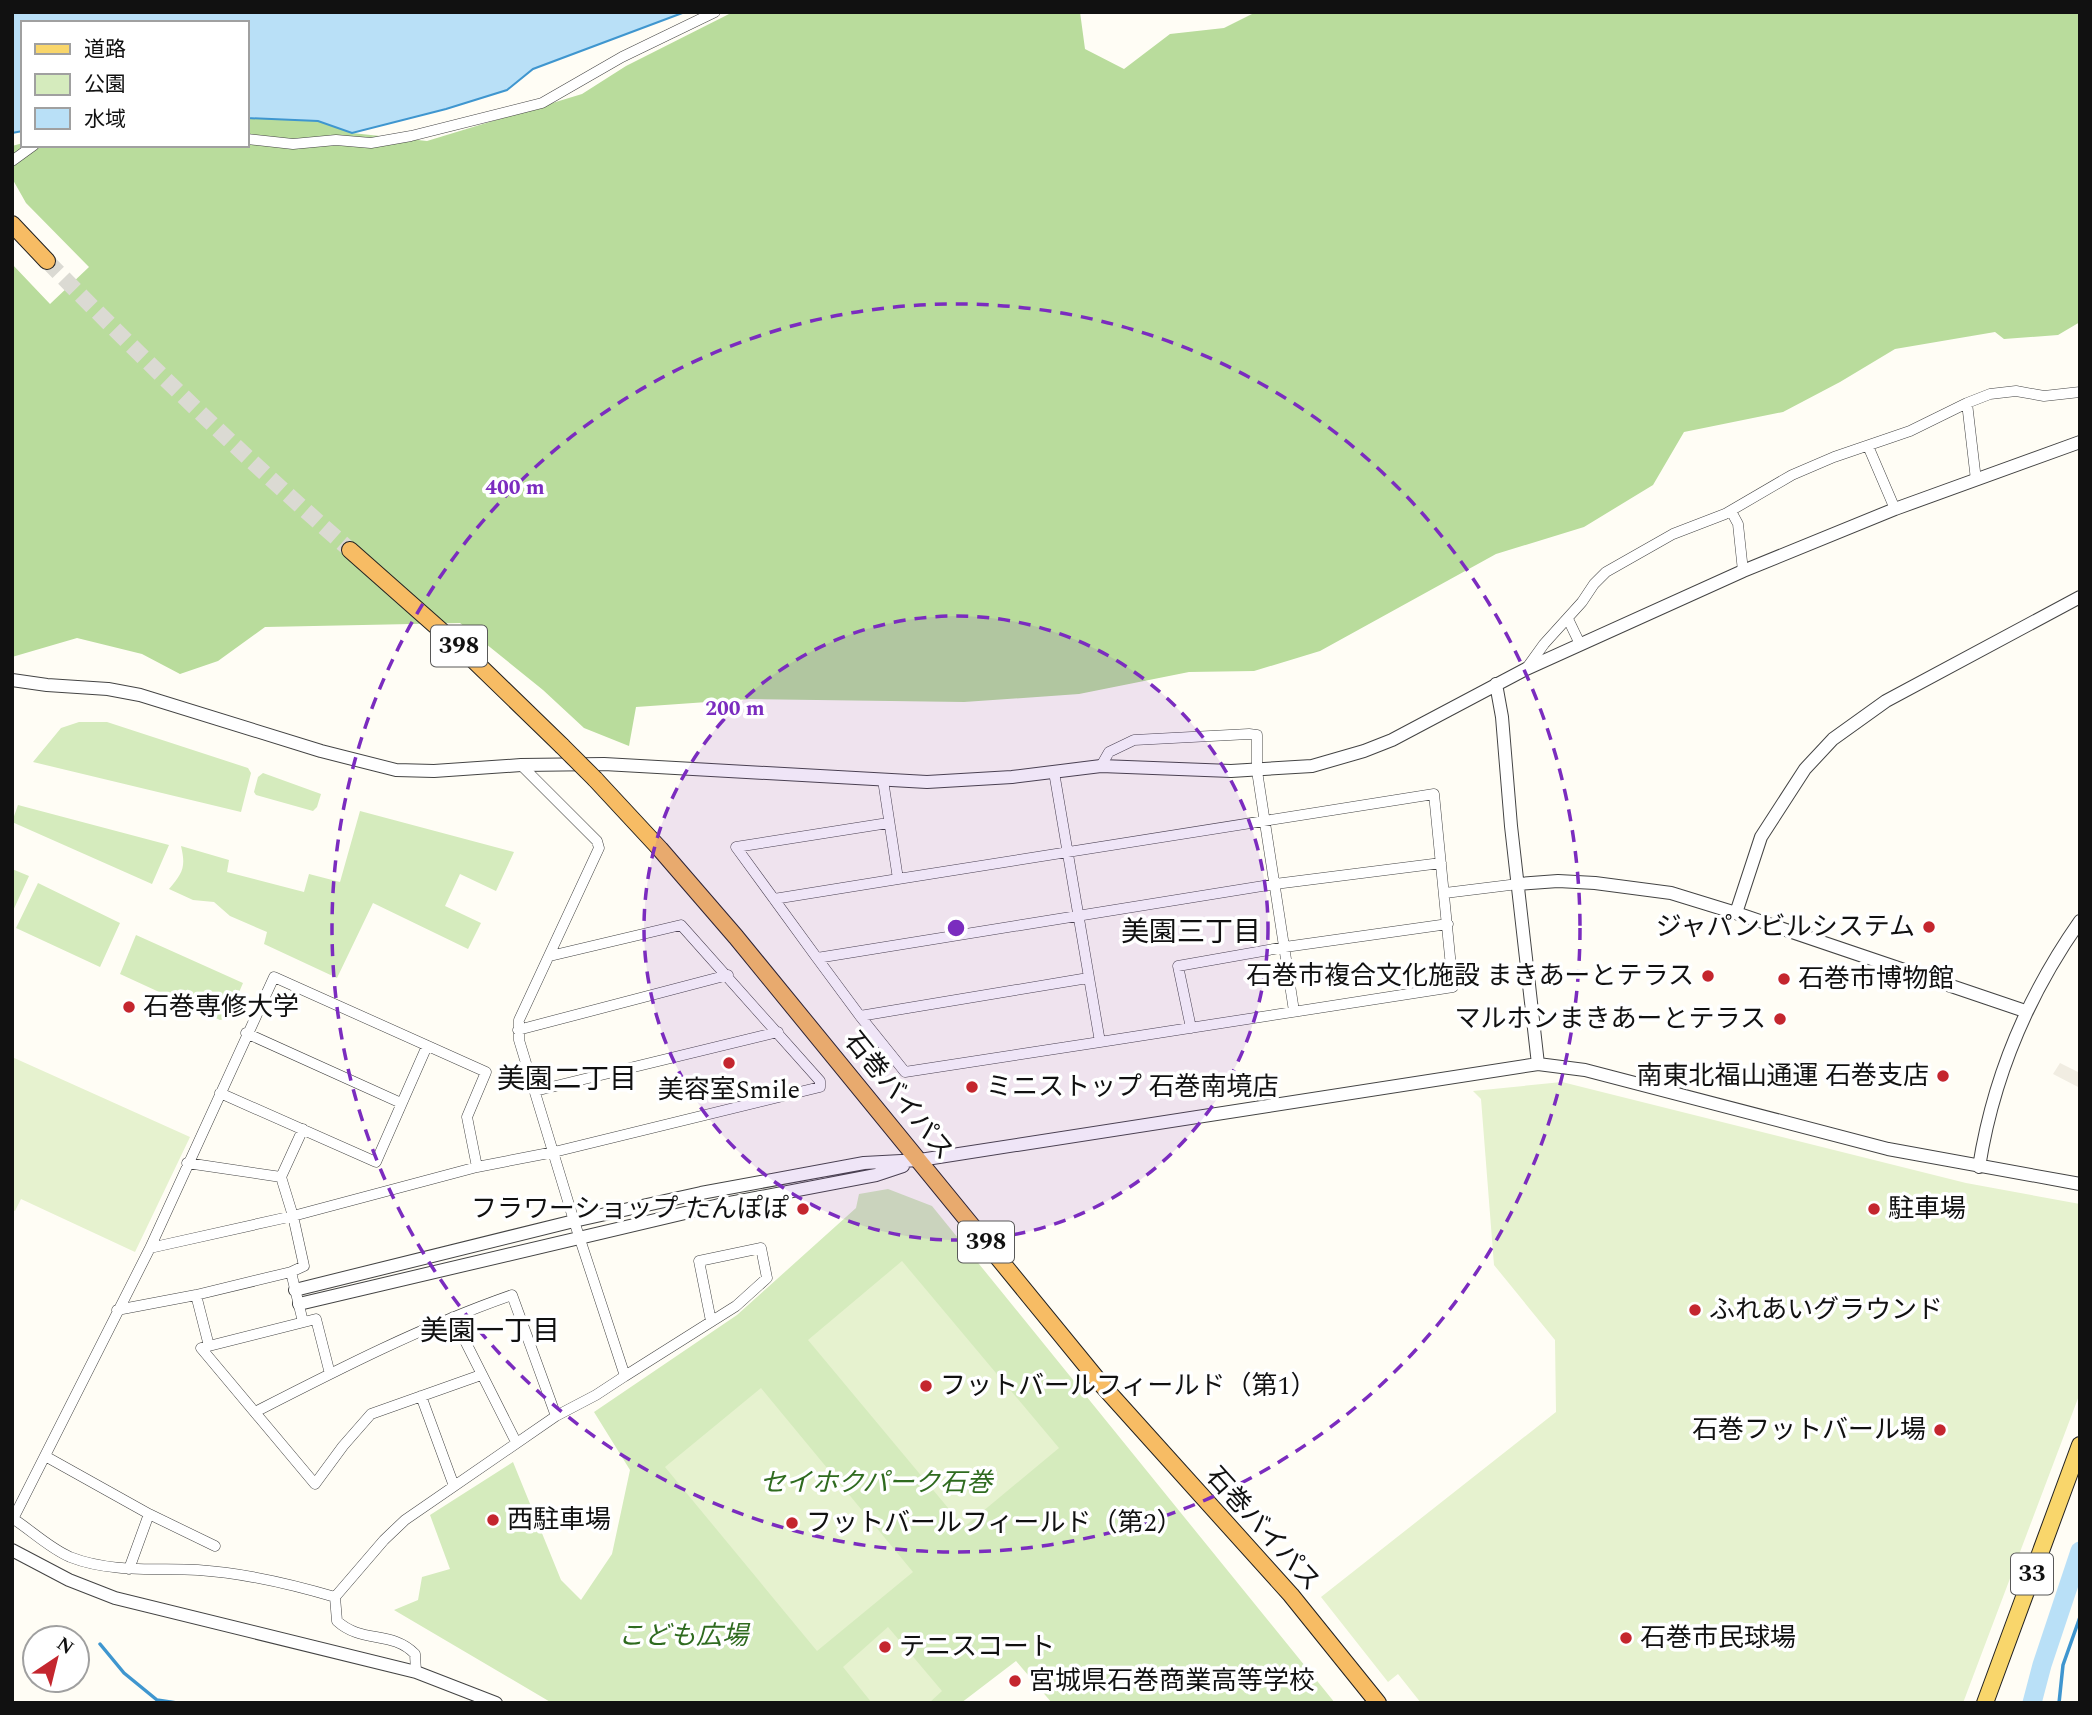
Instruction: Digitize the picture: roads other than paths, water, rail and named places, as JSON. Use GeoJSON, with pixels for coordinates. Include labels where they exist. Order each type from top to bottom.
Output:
{"type":"FeatureCollection","features":[{"type":"Feature","properties":{"kind":"highway"},"geometry":{"type":"LineString","coordinates":[[12,224],[47,261]]}},
{"type":"Feature","properties":{"kind":"highway","name":"石巻バイパス"},"geometry":{"type":"LineString","coordinates":[[350,550],[463,650],[595,779],[660,849],[920,1160],[1102,1385],[1291,1595],[1378,1703]]}},
{"type":"Feature","properties":{"kind":"main road","name":"33"},"geometry":{"type":"LineString","coordinates":[[1985,1703],[2080,1445]]}},
{"type":"Feature","properties":{"kind":"street"},"geometry":{"type":"LineString","coordinates":[[248,139],[293,144],[335,140],[371,143],[411,136],[542,103],[622,57],[715,12]]}},
{"type":"Feature","properties":{"kind":"street"},"geometry":{"type":"LineString","coordinates":[[12,161],[31,147]]}},
{"type":"Feature","properties":{"kind":"street"},"geometry":{"type":"LineString","coordinates":[[1526,669],[1606,572],[1673,534],[1731,510],[1792,475],[1910,431],[1990,394],[2016,391],[2044,396],[2080,392]]}},
{"type":"Feature","properties":{"kind":"street"},"geometry":{"type":"LineString","coordinates":[[1967,403],[1976,480]]}},
{"type":"Feature","properties":{"kind":"street"},"geometry":{"type":"LineString","coordinates":[[12,680],[108,689],[140,695],[321,751],[396,770],[604,764],[883,780],[970,780],[1101,766],[1257,771],[1312,766],[1392,740],[1526,669],[1743,571],[1895,509],[2080,442]]}},
{"type":"Feature","properties":{"kind":"street"},"geometry":{"type":"LineString","coordinates":[[1868,446],[1895,509]]}},
{"type":"Feature","properties":{"kind":"street"},"geometry":{"type":"LineString","coordinates":[[1731,510],[1738,524],[1743,571]]}},
{"type":"Feature","properties":{"kind":"street"},"geometry":{"type":"LineString","coordinates":[[1736,913],[1761,836],[1805,769],[1833,739],[1886,701],[2080,597]]}},
{"type":"Feature","properties":{"kind":"street"},"geometry":{"type":"LineString","coordinates":[[1568,619],[1580,644]]}},
{"type":"Feature","properties":{"kind":"street"},"geometry":{"type":"LineString","coordinates":[[1496,684],[1502,717],[1538,1063]]}},
{"type":"Feature","properties":{"kind":"street"},"geometry":{"type":"LineString","coordinates":[[1101,766],[1109,752],[1134,740],[1249,734],[1256,736],[1257,771],[1294,1011]]}},
{"type":"Feature","properties":{"kind":"street"},"geometry":{"type":"LineString","coordinates":[[520,765],[597,841],[599,848],[519,1020],[518,1030],[519,1041],[574,1221],[625,1376]]}},
{"type":"Feature","properties":{"kind":"street"},"geometry":{"type":"LineString","coordinates":[[1054,772],[1100,1042]]}},
{"type":"Feature","properties":{"kind":"street"},"geometry":{"type":"LineString","coordinates":[[883,780],[898,879]]}},
{"type":"Feature","properties":{"kind":"street"},"geometry":{"type":"LineString","coordinates":[[774,899],[1434,794],[1453,987],[905,1072],[860,1016],[817,958],[736,847],[888,822]]}},
{"type":"Feature","properties":{"kind":"street"},"geometry":{"type":"LineString","coordinates":[[817,958],[1275,884],[1441,863]]}},
{"type":"Feature","properties":{"kind":"street"},"geometry":{"type":"LineString","coordinates":[[1445,893],[1558,881],[1671,893],[2025,1011]]}},
{"type":"Feature","properties":{"kind":"street"},"geometry":{"type":"LineString","coordinates":[[1979,1167],[1983,1139],[1997,1087],[2025,1011],[2050,966],[2080,921]]}},
{"type":"Feature","properties":{"kind":"street"},"geometry":{"type":"LineString","coordinates":[[1191,1028],[1178,966],[1285,947],[1448,924]]}},
{"type":"Feature","properties":{"kind":"street"},"geometry":{"type":"LineString","coordinates":[[150,1248],[293,1216],[477,1167],[554,1152],[820,1087],[820,1081],[778,1032],[681,925],[550,956]]}},
{"type":"Feature","properties":{"kind":"street"},"geometry":{"type":"LineString","coordinates":[[518,1030],[728,975]]}},
{"type":"Feature","properties":{"kind":"street"},"geometry":{"type":"LineString","coordinates":[[335,1597],[289,1584],[201,1570],[129,1569],[91,1563],[69,1556],[13,1518],[150,1248],[246,1033],[274,977],[486,1072],[467,1117],[477,1167]]}},
{"type":"Feature","properties":{"kind":"street"},"geometry":{"type":"LineString","coordinates":[[860,1016],[1088,978]]}},
{"type":"Feature","properties":{"kind":"street"},"geometry":{"type":"LineString","coordinates":[[535,1091],[778,1032]]}},
{"type":"Feature","properties":{"kind":"street"},"geometry":{"type":"LineString","coordinates":[[246,1033],[401,1103]]}},
{"type":"Feature","properties":{"kind":"street"},"geometry":{"type":"LineString","coordinates":[[220,1093],[376,1162],[427,1046]]}},
{"type":"Feature","properties":{"kind":"street"},"geometry":{"type":"LineString","coordinates":[[295,1290],[574,1221],[701,1193],[864,1163],[920,1160],[1538,1063],[1585,1070],[1878,1147],[2080,1184]]}},
{"type":"Feature","properties":{"kind":"street"},"geometry":{"type":"LineString","coordinates":[[117,1310],[196,1295],[291,1272],[304,1266],[281,1177],[303,1129]]}},
{"type":"Feature","properties":{"kind":"street"},"geometry":{"type":"LineString","coordinates":[[299,1304],[719,1205],[876,1175],[920,1160]]}},
{"type":"Feature","properties":{"kind":"street"},"geometry":{"type":"LineString","coordinates":[[187,1163],[281,1177]]}},
{"type":"Feature","properties":{"kind":"street"},"geometry":{"type":"LineString","coordinates":[[416,1672],[415,1654],[406,1645],[396,1640],[352,1633],[337,1621],[335,1597],[405,1520],[556,1416],[596,1395],[736,1306],[767,1278],[761,1248],[699,1261],[711,1321]]}},
{"type":"Feature","properties":{"kind":"street"},"geometry":{"type":"LineString","coordinates":[[291,1272],[303,1322]]}},
{"type":"Feature","properties":{"kind":"street"},"geometry":{"type":"LineString","coordinates":[[196,1295],[209,1346]]}},
{"type":"Feature","properties":{"kind":"street"},"geometry":{"type":"LineString","coordinates":[[255,1412],[453,1317],[512,1296],[556,1416]]}},
{"type":"Feature","properties":{"kind":"street"},"geometry":{"type":"LineString","coordinates":[[453,1317],[516,1442]]}},
{"type":"Feature","properties":{"kind":"street"},"geometry":{"type":"LineString","coordinates":[[330,1374],[316,1318],[201,1348],[315,1484],[371,1414],[481,1375]]}},
{"type":"Feature","properties":{"kind":"street"},"geometry":{"type":"LineString","coordinates":[[421,1396],[454,1486]]}},
{"type":"Feature","properties":{"kind":"street"},"geometry":{"type":"LineString","coordinates":[[45,1456],[149,1514],[215,1546]]}},
{"type":"Feature","properties":{"kind":"street"},"geometry":{"type":"LineString","coordinates":[[129,1569],[149,1514]]}},
{"type":"Feature","properties":{"kind":"street"},"geometry":{"type":"LineString","coordinates":[[12,1550],[58,1575],[115,1598],[416,1672],[496,1703]]}},
{"type":"Feature","properties":{"kind":"water"},"geometry":{"type":"Polygon","coordinates":[[[12,12],[685,12],[533,69],[507,90],[352,133],[318,121],[248,118],[248,21],[21,21],[21,131],[12,133],[12,12]]]}},
{"type":"Feature","properties":{"kind":"waterway"},"geometry":{"type":"LineString","coordinates":[[2032,1703],[2080,1551]]}},
{"type":"Feature","properties":{"kind":"waterway"},"geometry":{"type":"LineString","coordinates":[[2059,1703],[2063,1665],[2080,1617]]}},
{"type":"Feature","properties":{"kind":"waterway"},"geometry":{"type":"LineString","coordinates":[[100,1644],[124,1673],[157,1700],[177,1703]]}},
{"type":"Feature","properties":{"kind":"tunnel"},"geometry":{"type":"LineString","coordinates":[[47,261],[196,408],[350,550]]}},
{"type":"Feature","properties":{"kind":"place","name":"ジャパンビルシステム"},"geometry":{"type":"Point","coordinates":[1929,927]}},
{"type":"Feature","properties":{"kind":"place","name":"石巻市複合文化施設 まきあーとテラス"},"geometry":{"type":"Point","coordinates":[1708,976]}},
{"type":"Feature","properties":{"kind":"place","name":"石巻市博物館"},"geometry":{"type":"Point","coordinates":[1784,979]}},
{"type":"Feature","properties":{"kind":"place","name":"石巻専修大学"},"geometry":{"type":"Point","coordinates":[129,1007]}},
{"type":"Feature","properties":{"kind":"place","name":"マルホンまきあーとテラス"},"geometry":{"type":"Point","coordinates":[1780,1019]}},
{"type":"Feature","properties":{"kind":"place","name":"美容室Smile"},"geometry":{"type":"Point","coordinates":[729,1063]}},
{"type":"Feature","properties":{"kind":"place","name":"南東北福山通運 石巻支店"},"geometry":{"type":"Point","coordinates":[1943,1076]}},
{"type":"Feature","properties":{"kind":"place","name":"ミニストップ 石巻南境店"},"geometry":{"type":"Point","coordinates":[972,1087]}},
{"type":"Feature","properties":{"kind":"place","name":"フラワーショップ たんぽぽ"},"geometry":{"type":"Point","coordinates":[803,1209]}},
{"type":"Feature","properties":{"kind":"place","name":"駐車場"},"geometry":{"type":"Point","coordinates":[1874,1209]}},
{"type":"Feature","properties":{"kind":"place","name":"ふれあいグラウンド"},"geometry":{"type":"Point","coordinates":[1695,1310]}},
{"type":"Feature","properties":{"kind":"place","name":"フットバールフィールド（第1）"},"geometry":{"type":"Point","coordinates":[926,1386]}},
{"type":"Feature","properties":{"kind":"place","name":"石巻フットバール場"},"geometry":{"type":"Point","coordinates":[1940,1430]}},
{"type":"Feature","properties":{"kind":"place","name":"西駐車場"},"geometry":{"type":"Point","coordinates":[493,1520]}},
{"type":"Feature","properties":{"kind":"place","name":"フットバールフィールド（第2）"},"geometry":{"type":"Point","coordinates":[792,1523]}},
{"type":"Feature","properties":{"kind":"place","name":"石巻市民球場"},"geometry":{"type":"Point","coordinates":[1626,1638]}},
{"type":"Feature","properties":{"kind":"place","name":"テニスコート"},"geometry":{"type":"Point","coordinates":[885,1647]}},
{"type":"Feature","properties":{"kind":"place","name":"宮城県石巻商業高等学校"},"geometry":{"type":"Point","coordinates":[1015,1681]}},
{"type":"Feature","properties":{"kind":"district","name":"美園三丁目"},"geometry":{"type":"Point","coordinates":[1191,932]}},
{"type":"Feature","properties":{"kind":"district","name":"美園二丁目"},"geometry":{"type":"Point","coordinates":[567,1079]}},
{"type":"Feature","properties":{"kind":"district","name":"美園一丁目"},"geometry":{"type":"Point","coordinates":[490,1331]}},
{"type":"Feature","properties":{"kind":"park label","name":"セイホクパーク石巻"},"geometry":{"type":"Point","coordinates":[876,1483]}},
{"type":"Feature","properties":{"kind":"park label","name":"こども広場"},"geometry":{"type":"Point","coordinates":[683,1636]}}]}
